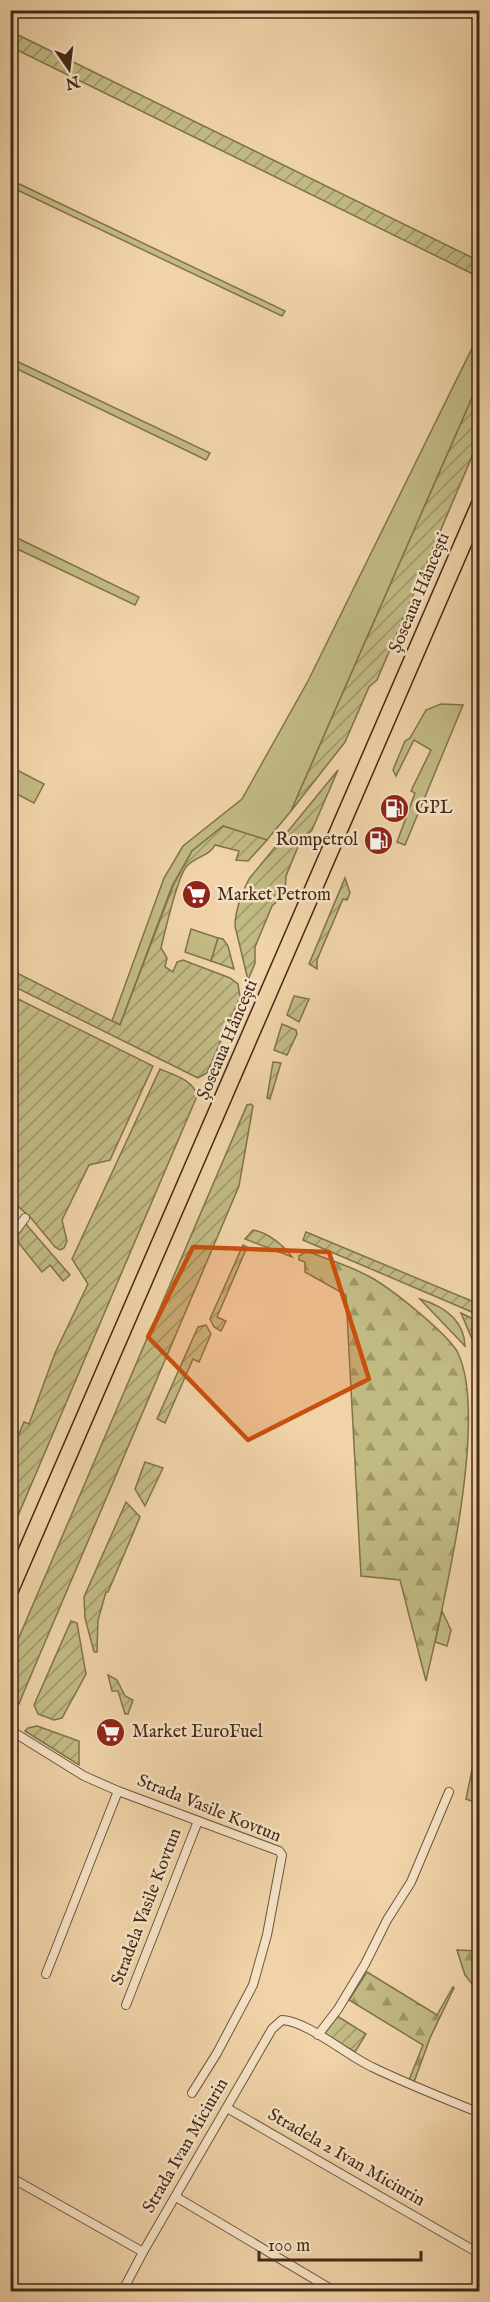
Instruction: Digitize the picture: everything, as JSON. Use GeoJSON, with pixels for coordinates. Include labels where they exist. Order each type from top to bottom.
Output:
{"type":"FeatureCollection","features":[{"type":"Feature","properties":{"kind":"highway","name":"Șoseaua Hâncești"},"geometry":{"type":"LineString","coordinates":[[10,1590],[480,504]]}},
{"type":"Feature","properties":{"kind":"street"},"geometry":{"type":"LineString","coordinates":[[10,1238],[25,1218]]}},
{"type":"Feature","properties":{"kind":"street","name":"Strada Vasile Kovtun"},"geometry":{"type":"LineString","coordinates":[[10,1730],[84,1776],[279,1851],[282,1855],[267,1935],[254,1985],[218,2053],[192,2093]]}},
{"type":"Feature","properties":{"kind":"street","name":"Strada Vasile Kovtun"},"geometry":{"type":"LineString","coordinates":[[46,1974],[118,1791]]}},
{"type":"Feature","properties":{"kind":"street"},"geometry":{"type":"LineString","coordinates":[[449,1792],[411,1882],[387,1920],[365,1964],[338,2009],[318,2035],[369,2066],[480,2113]]}},
{"type":"Feature","properties":{"kind":"street","name":"Stradela Vasile Kovtun"},"geometry":{"type":"LineString","coordinates":[[126,2005],[198,1821]]}},
{"type":"Feature","properties":{"kind":"street","name":"Strada Ivan Miciurin"},"geometry":{"type":"LineString","coordinates":[[123,2289],[142,2252],[272,2029],[282,2019],[318,2035]]}},
{"type":"Feature","properties":{"kind":"street","name":"Stradela 2 Ivan Miciurin"},"geometry":{"type":"LineString","coordinates":[[226,2108],[480,2254]]}},
{"type":"Feature","properties":{"kind":"street"},"geometry":{"type":"LineString","coordinates":[[10,2177],[142,2252]]}},
{"type":"Feature","properties":{"kind":"street"},"geometry":{"type":"LineString","coordinates":[[176,2197],[336,2292]]}},
{"type":"Feature","properties":{"kind":"street"},"geometry":{"type":"LineString","coordinates":[[123,2289],[133,2292]]}},
{"type":"Feature","properties":{"kind":"highlighted area"},"geometry":{"type":"Polygon","coordinates":[[[193,1247],[329,1252],[369,1379],[248,1440],[148,1337],[193,1247]]]}},
{"type":"Feature","properties":{"kind":"green space"},"geometry":{"type":"Polygon","coordinates":[[[10,31],[479,261],[479,277],[11,47],[10,31]]]}},
{"type":"Feature","properties":{"kind":"green space"},"geometry":{"type":"Polygon","coordinates":[[[11,180],[285,311],[282,316],[11,187],[11,180]]]}},
{"type":"Feature","properties":{"kind":"green space"},"geometry":{"type":"Polygon","coordinates":[[[479,334],[479,382],[291,811],[267,840],[223,826],[192,851],[172,886],[120,1025],[112,1021],[164,878],[183,846],[242,799],[308,681],[479,334]]]}},
{"type":"Feature","properties":{"kind":"green space"},"geometry":{"type":"Polygon","coordinates":[[[10,358],[210,453],[206,460],[11,366],[10,358]]]}},
{"type":"Feature","properties":{"kind":"green space"},"geometry":{"type":"Polygon","coordinates":[[[479,382],[479,440],[377,680],[369,687],[345,742],[291,811],[479,382]]]}},
{"type":"Feature","properties":{"kind":"green space"},"geometry":{"type":"Polygon","coordinates":[[[11,535],[139,597],[135,605],[11,546],[11,535]]]}},
{"type":"Feature","properties":{"kind":"green space"},"geometry":{"type":"Polygon","coordinates":[[[441,704],[463,705],[405,845],[397,842],[415,793],[411,791],[431,750],[414,740],[396,776],[393,770],[405,741],[410,738],[426,710],[441,704]]]}},
{"type":"Feature","properties":{"kind":"green space"},"geometry":{"type":"Polygon","coordinates":[[[11,767],[44,784],[34,803],[11,791],[11,767]]]}},
{"type":"Feature","properties":{"kind":"green space"},"geometry":{"type":"Polygon","coordinates":[[[338,770],[312,830],[300,842],[286,876],[285,894],[272,906],[255,947],[255,963],[248,980],[235,926],[244,890],[249,879],[338,770]]]}},
{"type":"Feature","properties":{"kind":"green space"},"geometry":{"type":"Polygon","coordinates":[[[223,826],[267,840],[248,861],[236,860],[239,851],[215,845],[213,849],[186,867],[175,893],[161,948],[167,958],[165,967],[173,972],[177,962],[183,960],[230,978],[238,984],[240,997],[207,1073],[198,1078],[11,985],[11,970],[120,1025],[173,886],[192,851],[223,826]]]}},
{"type":"Feature","properties":{"kind":"green space"},"geometry":{"type":"Polygon","coordinates":[[[345,878],[350,893],[347,900],[343,899],[317,960],[317,969],[309,964],[345,878]]]}},
{"type":"Feature","properties":{"kind":"green space"},"geometry":{"type":"Polygon","coordinates":[[[191,929],[218,938],[211,961],[185,952],[191,929]]]}},
{"type":"Feature","properties":{"kind":"green space"},"geometry":{"type":"Polygon","coordinates":[[[218,938],[223,939],[228,946],[234,969],[211,961],[218,938]]]}},
{"type":"Feature","properties":{"kind":"green space"},"geometry":{"type":"Polygon","coordinates":[[[10,995],[153,1066],[110,1160],[89,1165],[62,1220],[67,1241],[64,1248],[60,1250],[11,1200],[10,995]]]}},
{"type":"Feature","properties":{"kind":"green space"},"geometry":{"type":"Polygon","coordinates":[[[294,996],[309,999],[299,1022],[287,1015],[294,996]]]}},
{"type":"Feature","properties":{"kind":"green space"},"geometry":{"type":"Polygon","coordinates":[[[282,1024],[296,1030],[297,1034],[287,1055],[274,1050],[282,1024]]]}},
{"type":"Feature","properties":{"kind":"green space"},"geometry":{"type":"Polygon","coordinates":[[[273,1062],[281,1063],[270,1099],[267,1098],[273,1062]]]}},
{"type":"Feature","properties":{"kind":"green space"},"geometry":{"type":"Polygon","coordinates":[[[160,1069],[188,1082],[197,1096],[11,1532],[11,1453],[24,1422],[29,1424],[55,1353],[88,1284],[72,1259],[160,1069]]]}},
{"type":"Feature","properties":{"kind":"green space"},"geometry":{"type":"Polygon","coordinates":[[[247,1105],[253,1106],[239,1186],[19,1704],[11,1708],[11,1656],[247,1105]]]}},
{"type":"Feature","properties":{"kind":"green space"},"geometry":{"type":"Polygon","coordinates":[[[25,1223],[70,1275],[63,1281],[50,1265],[42,1272],[18,1242],[12,1243],[25,1223]]]}},
{"type":"Feature","properties":{"kind":"green space"},"geometry":{"type":"Polygon","coordinates":[[[253,1230],[275,1240],[292,1257],[245,1239],[253,1230]]]}},
{"type":"Feature","properties":{"kind":"green space"},"geometry":{"type":"Polygon","coordinates":[[[306,1232],[479,1304],[479,1315],[303,1240],[306,1232]]]}},
{"type":"Feature","properties":{"kind":"green space"},"geometry":{"type":"Polygon","coordinates":[[[243,1245],[247,1247],[217,1317],[226,1321],[221,1331],[214,1327],[210,1319],[243,1245]]]}},
{"type":"Feature","properties":{"kind":"green space"},"geometry":{"type":"Polygon","coordinates":[[[307,1251],[347,1266],[391,1290],[441,1333],[457,1351],[466,1380],[468,1419],[466,1464],[460,1512],[443,1607],[426,1681],[400,1580],[361,1576],[346,1295],[305,1272],[305,1262],[299,1260],[299,1256],[307,1251]]]}},
{"type":"Feature","properties":{"kind":"green space"},"geometry":{"type":"Polygon","coordinates":[[[420,1299],[451,1315],[461,1329],[465,1346],[420,1299]]]}},
{"type":"Feature","properties":{"kind":"green space"},"geometry":{"type":"Polygon","coordinates":[[[461,1313],[479,1322],[479,1365],[475,1346],[461,1313]]]}},
{"type":"Feature","properties":{"kind":"green space"},"geometry":{"type":"Polygon","coordinates":[[[206,1325],[211,1334],[199,1362],[193,1359],[165,1423],[157,1419],[198,1327],[206,1325]]]}},
{"type":"Feature","properties":{"kind":"green space"},"geometry":{"type":"Polygon","coordinates":[[[145,1462],[163,1468],[145,1506],[135,1489],[145,1462]]]}},
{"type":"Feature","properties":{"kind":"green space"},"geometry":{"type":"Polygon","coordinates":[[[126,1502],[140,1517],[108,1592],[106,1592],[98,1620],[97,1652],[94,1652],[85,1618],[84,1597],[126,1502]]]}},
{"type":"Feature","properties":{"kind":"green space"},"geometry":{"type":"Polygon","coordinates":[[[442,1611],[451,1630],[447,1646],[435,1642],[442,1611]]]}},
{"type":"Feature","properties":{"kind":"green space"},"geometry":{"type":"Polygon","coordinates":[[[71,1621],[77,1623],[86,1674],[62,1718],[54,1720],[38,1714],[34,1705],[71,1621]]]}},
{"type":"Feature","properties":{"kind":"green space"},"geometry":{"type":"Polygon","coordinates":[[[108,1675],[117,1680],[125,1696],[133,1700],[128,1714],[125,1714],[118,1691],[112,1691],[108,1675]]]}},
{"type":"Feature","properties":{"kind":"green space"},"geometry":{"type":"Polygon","coordinates":[[[479,1701],[479,1804],[466,1799],[478,1741],[472,1737],[479,1701]]]}},
{"type":"Feature","properties":{"kind":"green space"},"geometry":{"type":"Polygon","coordinates":[[[37,1726],[79,1741],[79,1765],[25,1731],[37,1726]]]}},
{"type":"Feature","properties":{"kind":"green space"},"geometry":{"type":"Polygon","coordinates":[[[457,1950],[479,1951],[479,1993],[465,1975],[457,1950]]]}},
{"type":"Feature","properties":{"kind":"green space"},"geometry":{"type":"Polygon","coordinates":[[[367,1972],[437,2015],[454,1988],[430,2038],[414,2082],[409,2080],[423,2045],[349,2000],[367,1972]]]}},
{"type":"Feature","properties":{"kind":"green space"},"geometry":{"type":"Polygon","coordinates":[[[337,2016],[366,2034],[355,2052],[324,2034],[337,2016]]]}},
{"type":"Feature","properties":{"kind":"place","name":"GPL"},"geometry":{"type":"Point","coordinates":[394,808]}},
{"type":"Feature","properties":{"kind":"place","name":"Rompetrol"},"geometry":{"type":"Point","coordinates":[379,840]}},
{"type":"Feature","properties":{"kind":"place","name":"Market Petrom"},"geometry":{"type":"Point","coordinates":[196,895]}},
{"type":"Feature","properties":{"kind":"place","name":"Market EuroFuel"},"geometry":{"type":"Point","coordinates":[111,1732]}}]}
